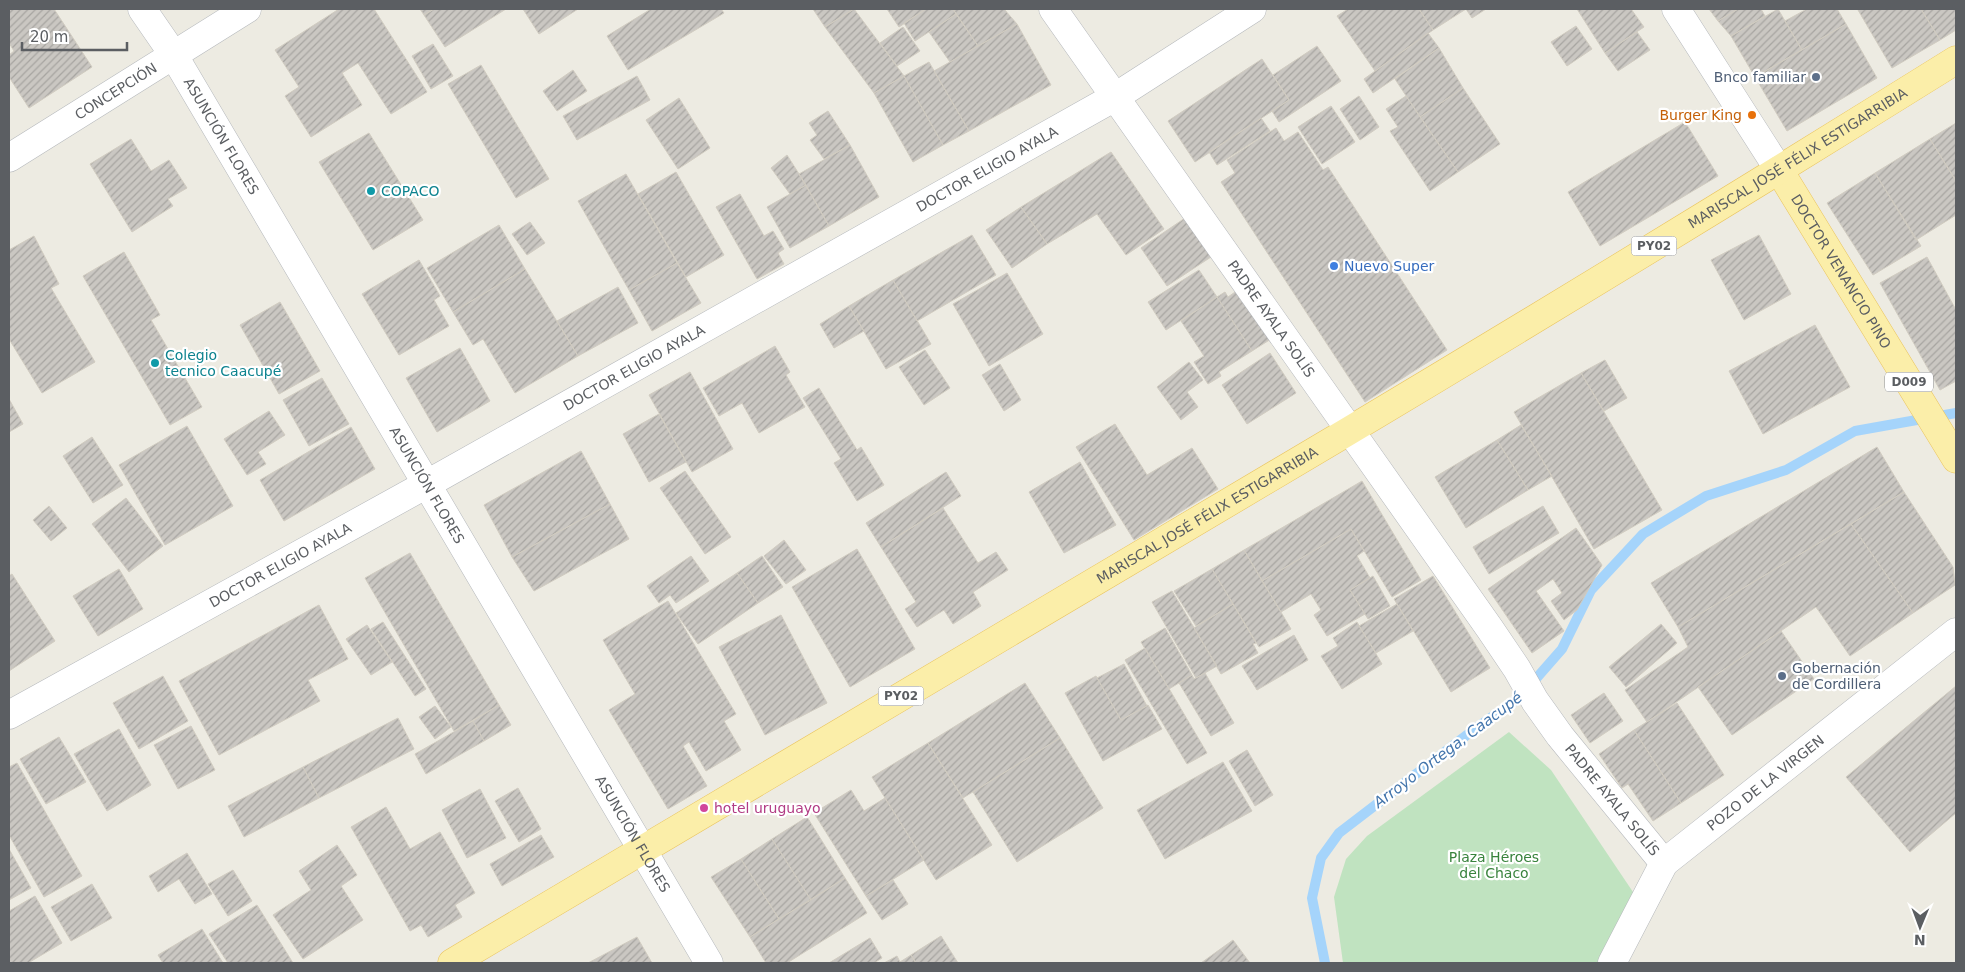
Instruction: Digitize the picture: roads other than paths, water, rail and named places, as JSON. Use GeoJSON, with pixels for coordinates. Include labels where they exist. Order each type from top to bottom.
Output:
{"type":"FeatureCollection","features":[{"type":"Feature","properties":{"kind":"main road","name":"MARISCAL JOSÉ FÉLIX ESTIGARRIBIA"},"geometry":{"type":"LineString","coordinates":[[452,963],[1350,430],[1779,170],[1956,60]]}},
{"type":"Feature","properties":{"kind":"main road","name":"DOCTOR VENANCIO PINO"},"geometry":{"type":"LineString","coordinates":[[1779,170],[1956,460]]}},
{"type":"Feature","properties":{"kind":"street","name":"ASUNCIÓN FLORES"},"geometry":{"type":"LineString","coordinates":[[142,9],[173,54],[710,963]]}},
{"type":"Feature","properties":{"kind":"street","name":"CONCEPCIÓN"},"geometry":{"type":"LineString","coordinates":[[9,158],[247,9]]}},
{"type":"Feature","properties":{"kind":"street","name":"PADRE AYALA SOLÍS"},"geometry":{"type":"LineString","coordinates":[[1053,9],[1490,629],[1517,669],[1534,702],[1664,863]]}},
{"type":"Feature","properties":{"kind":"street","name":"DOCTOR ELIGIO AYALA"},"geometry":{"type":"LineString","coordinates":[[9,715],[427,484],[1115,97],[1252,9]]}},
{"type":"Feature","properties":{"kind":"street","name":"DOCTOR VENANCIO PINO"},"geometry":{"type":"LineString","coordinates":[[1676,9],[1779,170]]}},
{"type":"Feature","properties":{"kind":"street","name":"POZO DE LA VIRGEN"},"geometry":{"type":"LineString","coordinates":[[1612,963],[1664,863],[1956,632]]}},
{"type":"Feature","properties":{"kind":"waterway","name":"Arroyo Ortega, Caacupé"},"geometry":{"type":"LineString","coordinates":[[1325,963],[1312,898],[1321,858],[1339,833],[1476,728],[1519,698],[1562,649],[1591,590],[1643,534],[1706,496],[1786,470],[1855,431],[1956,413]]}},
{"type":"Feature","properties":{"kind":"place","name":"Bnco familiar"},"geometry":{"type":"Point","coordinates":[1816,77]}},
{"type":"Feature","properties":{"kind":"place","name":"Burger King"},"geometry":{"type":"Point","coordinates":[1752,115]}},
{"type":"Feature","properties":{"kind":"place","name":"COPACO"},"geometry":{"type":"Point","coordinates":[371,191]}},
{"type":"Feature","properties":{"kind":"place","name":"Nuevo Super"},"geometry":{"type":"Point","coordinates":[1334,266]}},
{"type":"Feature","properties":{"kind":"place","name":"Colegio tecnico Caacupé"},"geometry":{"type":"Point","coordinates":[155,363]}},
{"type":"Feature","properties":{"kind":"place","name":"Gobernación de Cordillera"},"geometry":{"type":"Point","coordinates":[1782,676]}},
{"type":"Feature","properties":{"kind":"place","name":"hotel uruguayo"},"geometry":{"type":"Point","coordinates":[704,808]}},
{"type":"Feature","properties":{"kind":"park label","name":"Plaza Héroes del Chaco"},"geometry":{"type":"Point","coordinates":[1494,866]}}]}
